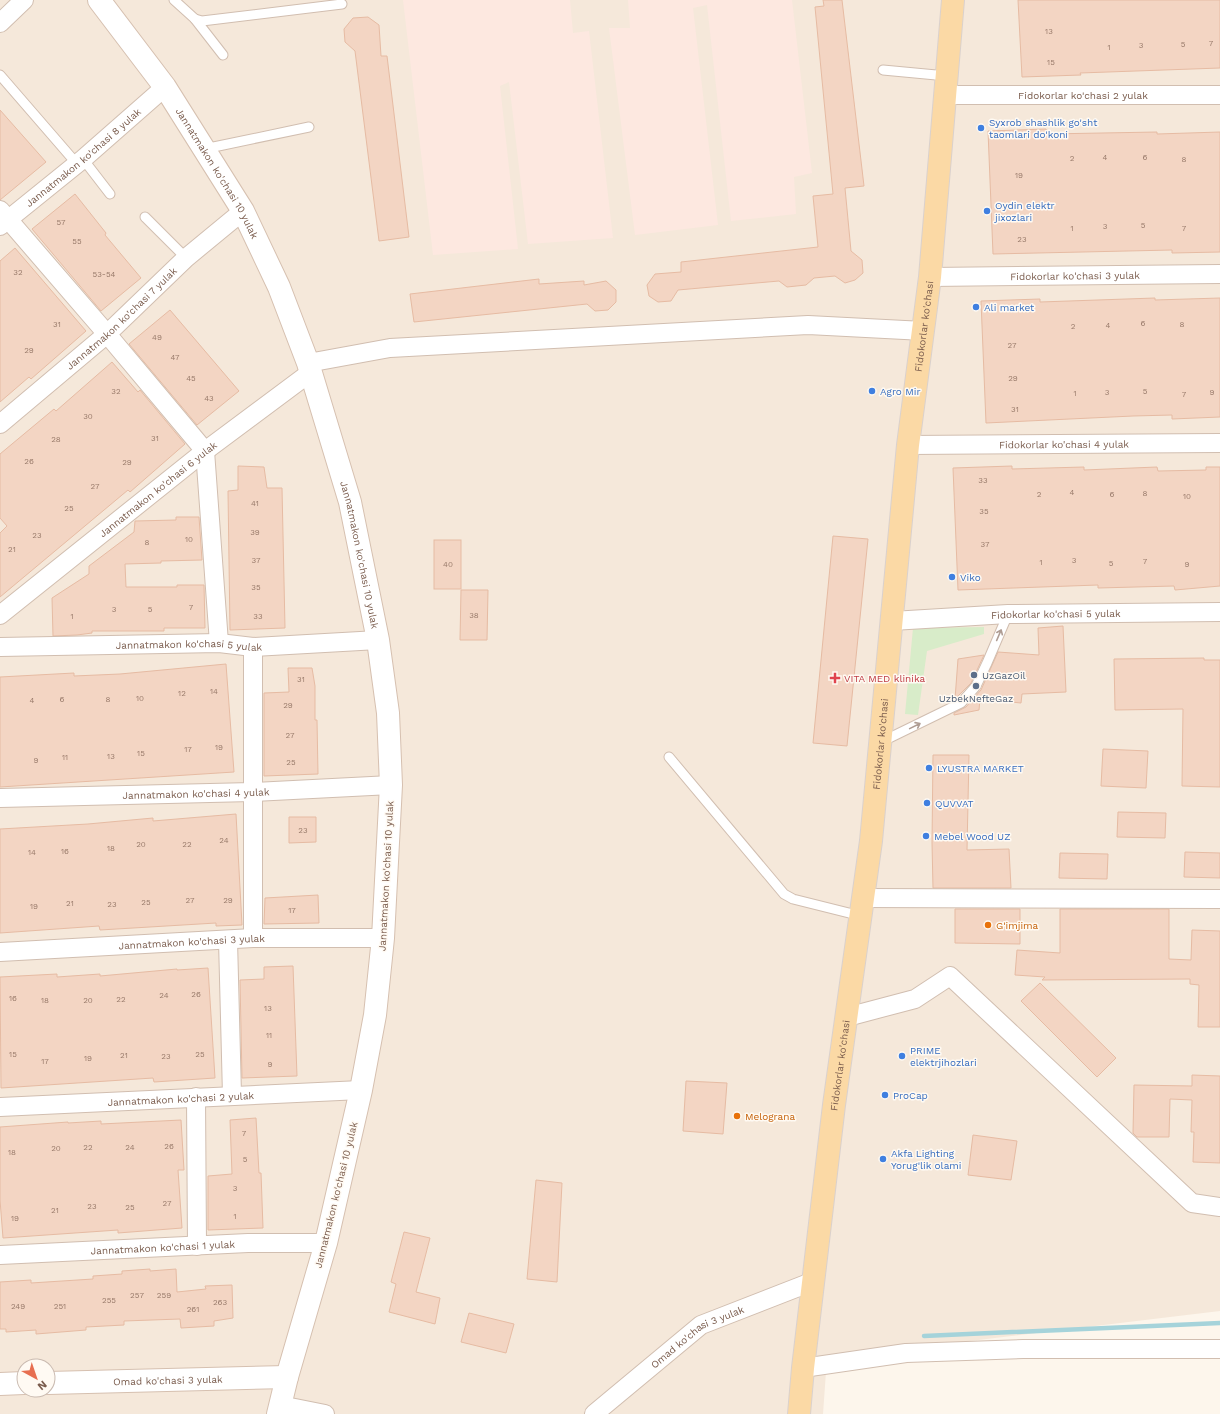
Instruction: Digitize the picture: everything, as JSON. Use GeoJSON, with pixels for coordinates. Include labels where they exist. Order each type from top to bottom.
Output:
{"type":"FeatureCollection","features":[{"type":"Feature","properties":{"kind":"main road","name":"Fidokorlar ko'chasi"},"geometry":{"type":"LineString","coordinates":[[799,1414],[803,1368],[847,1017],[871,841],[908,445],[930,277],[953,0]]}},
{"type":"Feature","properties":{"kind":"street"},"geometry":{"type":"LineString","coordinates":[[2,16],[24,0]]}},
{"type":"Feature","properties":{"kind":"street","name":"Jannatmakon ko'chasi 10 yulak"},"geometry":{"type":"LineString","coordinates":[[99,0],[165,87],[243,211],[279,287],[310,368],[350,502],[378,640],[388,714],[391,785],[383,938],[375,1015],[361,1090],[326,1244],[279,1409]]}},
{"type":"Feature","properties":{"kind":"street","name":"Fidokorlar ko'chasi 2 yulak"},"geometry":{"type":"LineString","coordinates":[[946,86],[1220,94]]}},
{"type":"Feature","properties":{"kind":"street","name":"Jannatmakon ko'chasi 8 yulak"},"geometry":{"type":"LineString","coordinates":[[3,219],[80,162],[165,87]]}},
{"type":"Feature","properties":{"kind":"street","name":"Jannatmakon ko'chasi 7 yulak"},"geometry":{"type":"LineString","coordinates":[[0,424],[107,334],[186,258],[243,211]]}},
{"type":"Feature","properties":{"kind":"street"},"geometry":{"type":"LineString","coordinates":[[3,219],[107,334],[204,451],[219,643]]}},
{"type":"Feature","properties":{"kind":"street","name":"Fidokorlar ko'chasi 3 yulak"},"geometry":{"type":"LineString","coordinates":[[930,277],[1220,274]]}},
{"type":"Feature","properties":{"kind":"street"},"geometry":{"type":"LineString","coordinates":[[310,368],[390,348],[808,325],[924,331]]}},
{"type":"Feature","properties":{"kind":"street","name":"Jannatmakon ko'chasi 6 yulak"},"geometry":{"type":"LineString","coordinates":[[0,615],[310,368]]}},
{"type":"Feature","properties":{"kind":"street","name":"Fidokorlar ko'chasi 4 yulak"},"geometry":{"type":"LineString","coordinates":[[908,445],[1220,443]]}},
{"type":"Feature","properties":{"kind":"street","name":"Fidokorlar ko'chasi 5 yulak"},"geometry":{"type":"LineString","coordinates":[[892,621],[1008,614],[1220,612]]}},
{"type":"Feature","properties":{"kind":"street","name":"Jannatmakon ko'chasi 5 yulak"},"geometry":{"type":"LineString","coordinates":[[0,647],[219,643],[253,647],[378,640]]}},
{"type":"Feature","properties":{"kind":"street"},"geometry":{"type":"LineString","coordinates":[[253,647],[253,938]]}},
{"type":"Feature","properties":{"kind":"street","name":"Jannatmakon ko'chasi 4 yulak"},"geometry":{"type":"LineString","coordinates":[[0,798],[252,792],[391,785]]}},
{"type":"Feature","properties":{"kind":"street"},"geometry":{"type":"LineString","coordinates":[[862,907],[1220,899]]}},
{"type":"Feature","properties":{"kind":"street","name":"Jannatmakon ko'chasi 3 yulak"},"geometry":{"type":"LineString","coordinates":[[0,952],[253,938],[383,938]]}},
{"type":"Feature","properties":{"kind":"street"},"geometry":{"type":"LineString","coordinates":[[228,940],[232,1095]]}},
{"type":"Feature","properties":{"kind":"street"},"geometry":{"type":"LineString","coordinates":[[847,1017],[915,999],[950,976],[1192,1203],[1220,1207]]}},
{"type":"Feature","properties":{"kind":"street","name":"Jannatmakon ko'chasi 2 yulak"},"geometry":{"type":"LineString","coordinates":[[0,1107],[361,1090]]}},
{"type":"Feature","properties":{"kind":"street"},"geometry":{"type":"LineString","coordinates":[[196,1097],[197,1246]]}},
{"type":"Feature","properties":{"kind":"street","name":"Jannatmakon ko'chasi 1 yulak"},"geometry":{"type":"LineString","coordinates":[[0,1255],[248,1243],[326,1244]]}},
{"type":"Feature","properties":{"kind":"street","name":"Omad ko'chasi 3 yulak"},"geometry":{"type":"LineString","coordinates":[[594,1414],[701,1325],[814,1281]]}},
{"type":"Feature","properties":{"kind":"street"},"geometry":{"type":"LineString","coordinates":[[803,1368],[906,1353],[1023,1349],[1220,1349]]}},
{"type":"Feature","properties":{"kind":"street","name":"Omad ko'chasi 3 yulak"},"geometry":{"type":"LineString","coordinates":[[56,1383],[287,1377]]}},
{"type":"Feature","properties":{"kind":"street"},"geometry":{"type":"LineString","coordinates":[[0,1384],[16,1383]]}},
{"type":"Feature","properties":{"kind":"street"},"geometry":{"type":"LineString","coordinates":[[279,1409],[325,1414]]}},
{"type":"Feature","properties":{"kind":"lane"},"geometry":{"type":"LineString","coordinates":[[174,0],[194,19],[223,55]]}},
{"type":"Feature","properties":{"kind":"lane"},"geometry":{"type":"LineString","coordinates":[[194,19],[202,21],[342,4]]}},
{"type":"Feature","properties":{"kind":"lane"},"geometry":{"type":"LineString","coordinates":[[883,70],[946,86]]}},
{"type":"Feature","properties":{"kind":"lane"},"geometry":{"type":"LineString","coordinates":[[0,75],[110,194]]}},
{"type":"Feature","properties":{"kind":"lane"},"geometry":{"type":"LineString","coordinates":[[204,149],[309,126]]}},
{"type":"Feature","properties":{"kind":"lane"},"geometry":{"type":"LineString","coordinates":[[145,217],[186,258]]}},
{"type":"Feature","properties":{"kind":"lane"},"geometry":{"type":"LineString","coordinates":[[880,743],[961,703],[976,686],[1008,614]]}},
{"type":"Feature","properties":{"kind":"lane"},"geometry":{"type":"LineString","coordinates":[[669,757],[784,894],[793,900],[862,907]]}},
{"type":"Feature","properties":{"kind":"shaded area"},"geometry":{"type":"Polygon","coordinates":[[[0,0],[1220,0],[1220,1311],[827,1358],[823,1414],[0,1414],[0,0]]]}},
{"type":"Feature","properties":{"kind":"shaded area"},"geometry":{"type":"Polygon","coordinates":[[[403,0],[570,0],[573,33],[589,31],[613,238],[528,244],[509,82],[500,86],[518,249],[433,255],[403,0]]]}},
{"type":"Feature","properties":{"kind":"shaded area"},"geometry":{"type":"Polygon","coordinates":[[[628,0],[792,0],[812,173],[794,177],[796,214],[731,221],[707,5],[693,8],[718,225],[635,235],[609,28],[630,28],[628,0]]]}},
{"type":"Feature","properties":{"kind":"green space"},"geometry":{"type":"Polygon","coordinates":[[[984,627],[984,634],[927,651],[918,715],[905,714],[913,628],[984,627]]]}},
{"type":"Feature","properties":{"kind":"building"},"geometry":{"type":"Polygon","coordinates":[[[823,0],[842,0],[864,186],[845,188],[851,251],[862,260],[863,273],[855,280],[845,283],[835,276],[814,278],[806,285],[787,287],[779,281],[678,290],[671,301],[658,302],[649,296],[647,285],[655,274],[681,272],[681,262],[818,247],[813,196],[833,194],[815,7],[824,6],[823,0]]]}},
{"type":"Feature","properties":{"kind":"building"},"geometry":{"type":"Polygon","coordinates":[[[1018,0],[1220,0],[1220,68],[1080,73],[1081,75],[1022,77],[1018,0]]]}},
{"type":"Feature","properties":{"kind":"building"},"geometry":{"type":"Polygon","coordinates":[[[368,17],[379,25],[381,56],[387,56],[409,237],[379,241],[355,51],[345,42],[344,29],[353,18],[368,17]]]}},
{"type":"Feature","properties":{"kind":"building"},"geometry":{"type":"Polygon","coordinates":[[[0,110],[46,162],[0,200],[0,110]]]}},
{"type":"Feature","properties":{"kind":"building"},"geometry":{"type":"Polygon","coordinates":[[[1046,129],[1047,134],[1157,132],[1157,134],[1220,132],[1220,252],[1172,253],[1172,250],[993,254],[988,131],[1046,129]]]}},
{"type":"Feature","properties":{"kind":"building"},"geometry":{"type":"Polygon","coordinates":[[[75,194],[106,233],[105,235],[141,278],[101,311],[32,229],[75,194]]]}},
{"type":"Feature","properties":{"kind":"building"},"geometry":{"type":"Polygon","coordinates":[[[15,248],[86,331],[31,379],[29,377],[0,402],[0,261],[15,248]]]}},
{"type":"Feature","properties":{"kind":"building"},"geometry":{"type":"Polygon","coordinates":[[[539,279],[539,284],[584,281],[584,285],[606,281],[616,290],[616,302],[608,310],[595,311],[587,304],[414,322],[410,294],[539,279]]]}},
{"type":"Feature","properties":{"kind":"building"},"geometry":{"type":"Polygon","coordinates":[[[1155,298],[1155,300],[1220,298],[1220,417],[1172,419],[1172,415],[1133,416],[986,423],[981,301],[1040,299],[1040,302],[1155,298]]]}},
{"type":"Feature","properties":{"kind":"building"},"geometry":{"type":"Polygon","coordinates":[[[170,310],[239,391],[197,425],[129,344],[170,310]]]}},
{"type":"Feature","properties":{"kind":"building"},"geometry":{"type":"Polygon","coordinates":[[[112,362],[138,392],[140,390],[185,444],[130,492],[128,490],[0,597],[0,533],[7,526],[0,518],[0,454],[54,409],[56,411],[112,362]]]}},
{"type":"Feature","properties":{"kind":"building"},"geometry":{"type":"Polygon","coordinates":[[[238,466],[264,467],[267,488],[282,488],[285,628],[230,630],[228,491],[238,490],[238,466]]]}},
{"type":"Feature","properties":{"kind":"building"},"geometry":{"type":"Polygon","coordinates":[[[1012,466],[1012,469],[1084,467],[1084,470],[1157,467],[1158,471],[1206,470],[1206,467],[1220,467],[1220,586],[1175,590],[1174,586],[1098,588],[1098,585],[958,590],[953,468],[1012,466]]]}},
{"type":"Feature","properties":{"kind":"building"},"geometry":{"type":"Polygon","coordinates":[[[176,517],[199,517],[202,560],[125,564],[126,587],[177,587],[177,585],[204,585],[205,628],[164,628],[164,631],[92,631],[92,633],[77,635],[53,636],[52,598],[89,574],[89,566],[134,532],[135,521],[176,520],[176,517]]]}},
{"type":"Feature","properties":{"kind":"building"},"geometry":{"type":"Polygon","coordinates":[[[833,536],[868,539],[847,746],[813,743],[833,536]]]}},
{"type":"Feature","properties":{"kind":"building"},"geometry":{"type":"Polygon","coordinates":[[[434,540],[461,540],[461,589],[434,589],[434,540]]]}},
{"type":"Feature","properties":{"kind":"building"},"geometry":{"type":"Polygon","coordinates":[[[461,590],[488,590],[487,640],[460,640],[461,590]]]}},
{"type":"Feature","properties":{"kind":"building"},"geometry":{"type":"Polygon","coordinates":[[[1063,626],[1066,692],[1022,694],[1021,703],[980,699],[979,710],[954,715],[954,713],[966,707],[981,690],[998,652],[1039,655],[1038,628],[1063,626]]]}},
{"type":"Feature","properties":{"kind":"building"},"geometry":{"type":"Polygon","coordinates":[[[984,655],[971,683],[955,699],[958,659],[984,655]]]}},
{"type":"Feature","properties":{"kind":"building"},"geometry":{"type":"Polygon","coordinates":[[[1204,658],[1204,660],[1220,660],[1220,787],[1182,786],[1183,709],[1115,710],[1114,659],[1204,658]]]}},
{"type":"Feature","properties":{"kind":"building"},"geometry":{"type":"Polygon","coordinates":[[[226,664],[234,772],[0,787],[0,677],[74,673],[74,676],[120,674],[226,664]]]}},
{"type":"Feature","properties":{"kind":"building"},"geometry":{"type":"Polygon","coordinates":[[[288,668],[312,668],[315,686],[315,720],[317,720],[318,774],[264,776],[264,693],[289,692],[288,668]]]}},
{"type":"Feature","properties":{"kind":"building"},"geometry":{"type":"Polygon","coordinates":[[[1103,749],[1148,751],[1146,788],[1101,786],[1103,749]]]}},
{"type":"Feature","properties":{"kind":"building"},"geometry":{"type":"Polygon","coordinates":[[[933,755],[969,755],[967,850],[1009,849],[1011,888],[933,888],[933,755]]]}},
{"type":"Feature","properties":{"kind":"building"},"geometry":{"type":"Polygon","coordinates":[[[1118,812],[1166,813],[1165,838],[1117,837],[1118,812]]]}},
{"type":"Feature","properties":{"kind":"building"},"geometry":{"type":"Polygon","coordinates":[[[236,814],[242,925],[216,926],[216,923],[100,930],[99,926],[0,933],[0,829],[88,824],[153,818],[153,821],[236,814]]]}},
{"type":"Feature","properties":{"kind":"building"},"geometry":{"type":"Polygon","coordinates":[[[289,817],[316,817],[316,842],[289,843],[289,817]]]}},
{"type":"Feature","properties":{"kind":"building"},"geometry":{"type":"Polygon","coordinates":[[[1185,852],[1220,853],[1220,878],[1184,877],[1185,852]]]}},
{"type":"Feature","properties":{"kind":"building"},"geometry":{"type":"Polygon","coordinates":[[[1060,853],[1108,854],[1107,879],[1059,878],[1060,853]]]}},
{"type":"Feature","properties":{"kind":"building"},"geometry":{"type":"Polygon","coordinates":[[[318,895],[319,923],[264,924],[265,898],[318,895]]]}},
{"type":"Feature","properties":{"kind":"building","name":"G'imjima"},"geometry":{"type":"Polygon","coordinates":[[[955,909],[1020,909],[1020,944],[955,943],[955,909]]]}},
{"type":"Feature","properties":{"kind":"building"},"geometry":{"type":"Polygon","coordinates":[[[1060,909],[1169,909],[1169,959],[1191,960],[1192,930],[1220,931],[1220,1027],[1198,1027],[1199,985],[1190,984],[1190,979],[1042,980],[1045,977],[1015,975],[1017,950],[1060,953],[1060,909]]]}},
{"type":"Feature","properties":{"kind":"building"},"geometry":{"type":"Polygon","coordinates":[[[293,966],[297,1076],[242,1078],[240,980],[264,979],[264,967],[293,966]]]}},
{"type":"Feature","properties":{"kind":"building"},"geometry":{"type":"Polygon","coordinates":[[[208,968],[215,1078],[154,1082],[153,1078],[1,1088],[0,977],[57,974],[57,977],[100,974],[100,976],[177,969],[208,968]]]}},
{"type":"Feature","properties":{"kind":"building"},"geometry":{"type":"Polygon","coordinates":[[[1040,983],[1116,1058],[1097,1077],[1021,1001],[1040,983]]]}},
{"type":"Feature","properties":{"kind":"building"},"geometry":{"type":"Polygon","coordinates":[[[1192,1075],[1220,1076],[1220,1163],[1193,1162],[1194,1132],[1191,1132],[1192,1100],[1170,1099],[1169,1137],[1137,1137],[1133,1133],[1134,1085],[1192,1086],[1192,1075]]]}},
{"type":"Feature","properties":{"kind":"building"},"geometry":{"type":"Polygon","coordinates":[[[686,1081],[727,1083],[723,1134],[683,1131],[686,1081]]]}},
{"type":"Feature","properties":{"kind":"building"},"geometry":{"type":"Polygon","coordinates":[[[256,1118],[259,1173],[261,1173],[263,1228],[208,1230],[208,1176],[232,1174],[230,1120],[256,1118]]]}},
{"type":"Feature","properties":{"kind":"building"},"geometry":{"type":"Polygon","coordinates":[[[181,1120],[184,1170],[178,1170],[182,1228],[118,1233],[118,1230],[3,1238],[0,1200],[0,1127],[68,1122],[101,1121],[101,1124],[181,1120]]]}},
{"type":"Feature","properties":{"kind":"building"},"geometry":{"type":"Polygon","coordinates":[[[973,1135],[1017,1141],[1011,1180],[968,1175],[973,1135]]]}},
{"type":"Feature","properties":{"kind":"building"},"geometry":{"type":"Polygon","coordinates":[[[536,1180],[562,1183],[557,1282],[527,1279],[536,1180]]]}},
{"type":"Feature","properties":{"kind":"building"},"geometry":{"type":"Polygon","coordinates":[[[404,1232],[430,1238],[416,1292],[440,1298],[435,1324],[389,1312],[396,1284],[391,1282],[404,1232]]]}},
{"type":"Feature","properties":{"kind":"building"},"geometry":{"type":"Polygon","coordinates":[[[150,1269],[150,1271],[176,1269],[177,1292],[206,1289],[205,1286],[232,1285],[233,1318],[214,1321],[214,1326],[181,1328],[180,1319],[124,1321],[124,1325],[86,1327],[86,1330],[36,1334],[36,1330],[6,1332],[6,1329],[0,1329],[0,1282],[31,1280],[31,1283],[93,1279],[93,1276],[122,1274],[122,1271],[150,1269]]]}},
{"type":"Feature","properties":{"kind":"building"},"geometry":{"type":"Polygon","coordinates":[[[469,1313],[514,1324],[506,1353],[461,1342],[469,1313]]]}},
{"type":"Feature","properties":{"kind":"waterway"},"geometry":{"type":"LineString","coordinates":[[924,1336],[1220,1323]]}},
{"type":"Feature","properties":{"kind":"place","name":"Syxrob shashlik go'sht taomlari do'koni"},"geometry":{"type":"Point","coordinates":[981,128]}},
{"type":"Feature","properties":{"kind":"place","name":"Oydin elektr jixozlari"},"geometry":{"type":"Point","coordinates":[987,211]}},
{"type":"Feature","properties":{"kind":"place","name":"Ali market"},"geometry":{"type":"Point","coordinates":[976,307]}},
{"type":"Feature","properties":{"kind":"place","name":"Agro Mir"},"geometry":{"type":"Point","coordinates":[872,391]}},
{"type":"Feature","properties":{"kind":"place","name":"Viko"},"geometry":{"type":"Point","coordinates":[952,577]}},
{"type":"Feature","properties":{"kind":"place","name":"UzGazOil"},"geometry":{"type":"Point","coordinates":[974,675]}},
{"type":"Feature","properties":{"kind":"place","name":"VITA MED klinika"},"geometry":{"type":"Point","coordinates":[835,678]}},
{"type":"Feature","properties":{"kind":"place","name":"UzbekNefteGaz"},"geometry":{"type":"Point","coordinates":[976,686]}},
{"type":"Feature","properties":{"kind":"place","name":"LYUSTRA MARKET"},"geometry":{"type":"Point","coordinates":[929,768]}},
{"type":"Feature","properties":{"kind":"place","name":"QUVVAT"},"geometry":{"type":"Point","coordinates":[927,803]}},
{"type":"Feature","properties":{"kind":"place","name":"Mebel Wood UZ"},"geometry":{"type":"Point","coordinates":[926,836]}},
{"type":"Feature","properties":{"kind":"place","name":"G'imjima"},"geometry":{"type":"Point","coordinates":[988,925]}},
{"type":"Feature","properties":{"kind":"place","name":"PRIME elektrjihozlari"},"geometry":{"type":"Point","coordinates":[902,1056]}},
{"type":"Feature","properties":{"kind":"place","name":"ProCap"},"geometry":{"type":"Point","coordinates":[885,1095]}},
{"type":"Feature","properties":{"kind":"place","name":"Melograna"},"geometry":{"type":"Point","coordinates":[737,1116]}},
{"type":"Feature","properties":{"kind":"place","name":"Akfa Lighting Yorug'lik olami"},"geometry":{"type":"Point","coordinates":[883,1159]}}]}
